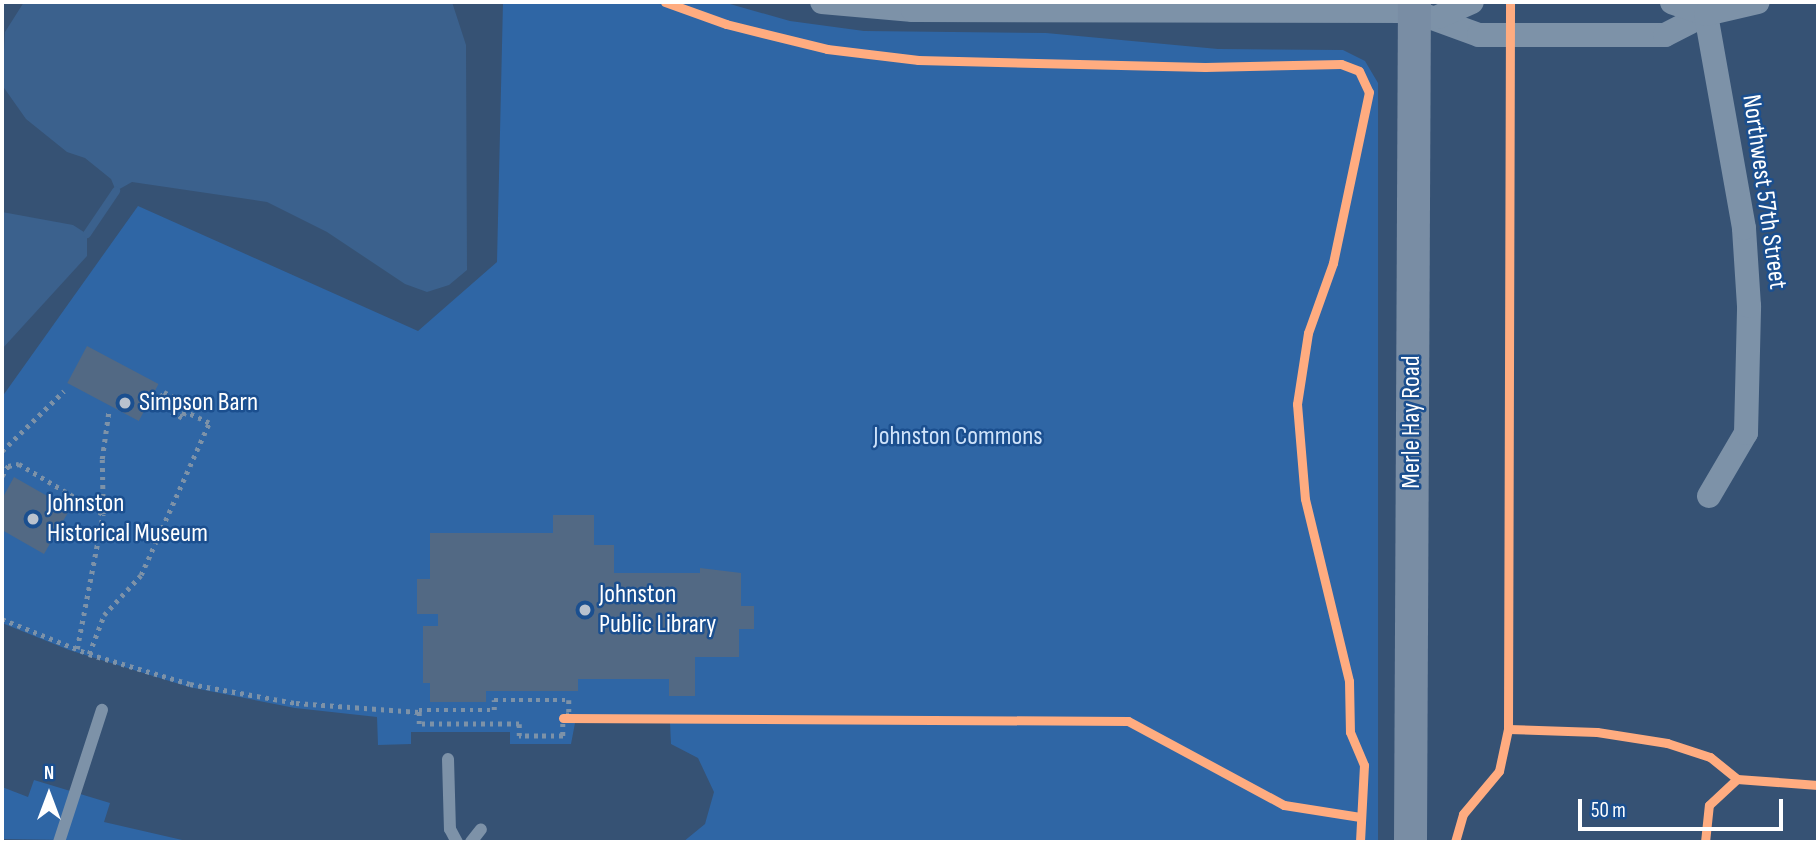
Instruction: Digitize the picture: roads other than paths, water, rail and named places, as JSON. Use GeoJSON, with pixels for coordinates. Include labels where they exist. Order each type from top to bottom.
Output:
{"type":"FeatureCollection","features":[{"type":"Feature","properties":{"kind":"main road","name":"Merle Hay Road"},"geometry":{"type":"LineString","coordinates":[[1410,842],[1422,10]]}},
{"type":"Feature","properties":{"kind":"street"},"geometry":{"type":"LineString","coordinates":[[822,2],[913,10],[1063,6],[1422,10],[1472,2]]}},
{"type":"Feature","properties":{"kind":"street"},"geometry":{"type":"LineString","coordinates":[[1672,2],[1706,14]]}},
{"type":"Feature","properties":{"kind":"street"},"geometry":{"type":"LineString","coordinates":[[1422,10],[1479,35],[1665,35],[1706,14],[1758,2]]}},
{"type":"Feature","properties":{"kind":"street","name":"Northwest 57th Street"},"geometry":{"type":"LineString","coordinates":[[1706,14],[1745,238],[1749,306],[1746,433],[1709,496]]}},
{"type":"Feature","properties":{"kind":"lane"},"geometry":{"type":"LineString","coordinates":[[59,842],[102,709]]}},
{"type":"Feature","properties":{"kind":"lane"},"geometry":{"type":"LineString","coordinates":[[448,759],[450,829],[457,842]]}},
{"type":"Feature","properties":{"kind":"lane"},"geometry":{"type":"LineString","coordinates":[[471,842],[481,829]]}},
{"type":"Feature","properties":{"kind":"waterway"},"geometry":{"type":"LineString","coordinates":[[87,234],[116,191]]}},
{"type":"Feature","properties":{"kind":"place","name":"Simpson Barn"},"geometry":{"type":"Point","coordinates":[125,403]}},
{"type":"Feature","properties":{"kind":"place","name":"Johnston Historical Museum"},"geometry":{"type":"Point","coordinates":[33,519]}},
{"type":"Feature","properties":{"kind":"place","name":"Johnston Public Library"},"geometry":{"type":"Point","coordinates":[585,610]}},
{"type":"Feature","properties":{"kind":"park label","name":"Johnston Commons"},"geometry":{"type":"Point","coordinates":[958,437]}}]}
